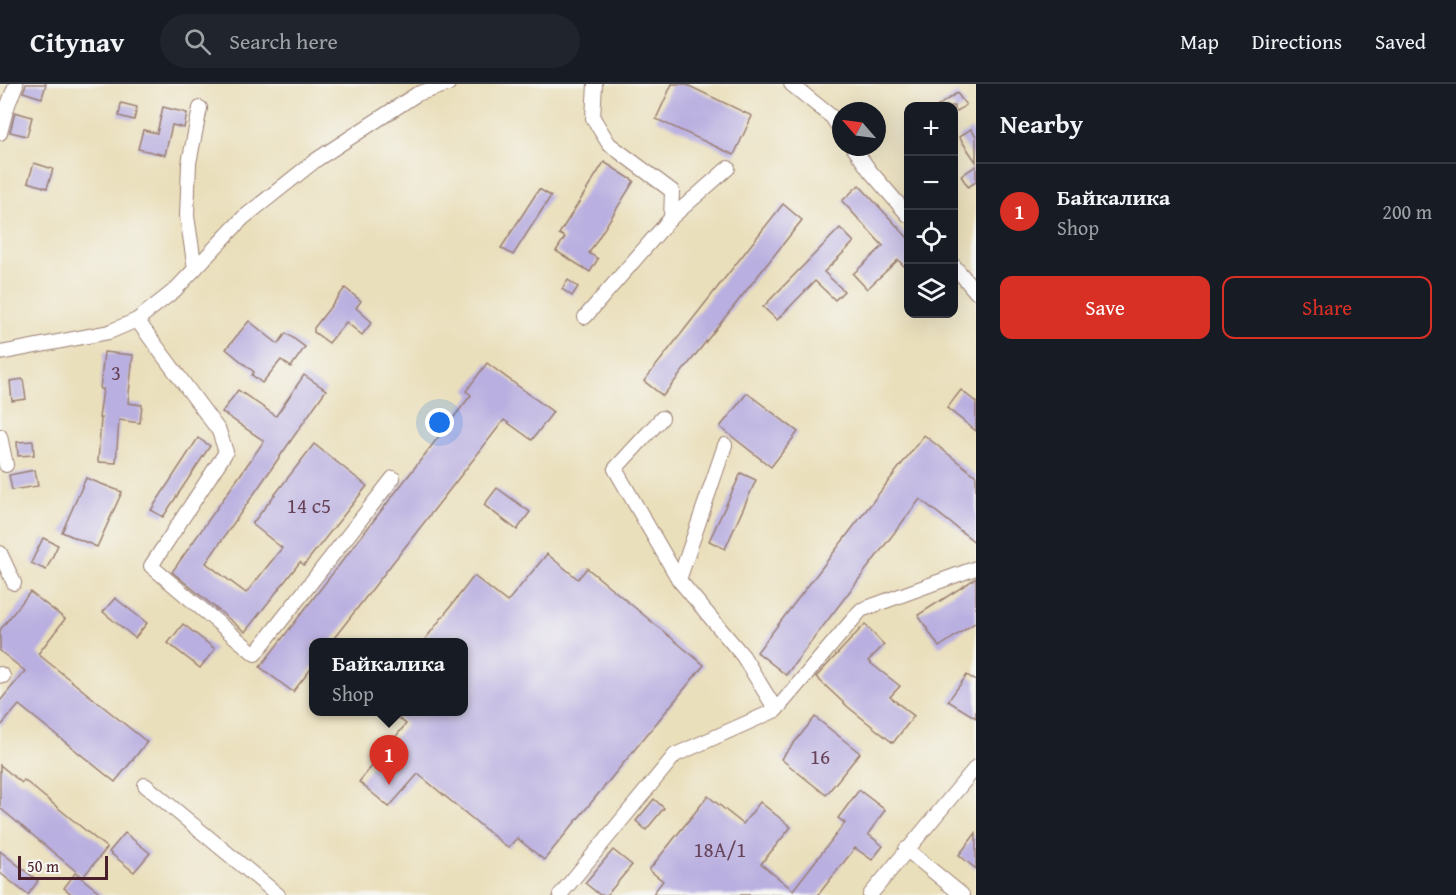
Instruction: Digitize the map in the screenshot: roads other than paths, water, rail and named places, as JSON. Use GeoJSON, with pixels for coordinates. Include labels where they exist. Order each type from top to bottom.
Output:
{"type":"FeatureCollection","features":[{"type":"Feature","properties":{"kind":"street"},"geometry":{"type":"LineString","coordinates":[[0,133],[16,84]]}},
{"type":"Feature","properties":{"kind":"street"},"geometry":{"type":"LineString","coordinates":[[0,353],[109,332],[137,320],[175,290],[243,218],[316,160],[417,94],[448,84]]}},
{"type":"Feature","properties":{"kind":"street"},"geometry":{"type":"LineString","coordinates":[[595,84],[593,118],[609,144],[672,191],[671,218]]}},
{"type":"Feature","properties":{"kind":"street"},"geometry":{"type":"LineString","coordinates":[[791,84],[832,117]]}},
{"type":"Feature","properties":{"kind":"street"},"geometry":{"type":"LineString","coordinates":[[195,269],[187,216],[189,163],[200,108]]}},
{"type":"Feature","properties":{"kind":"street"},"geometry":{"type":"LineString","coordinates":[[859,156],[905,210]]}},
{"type":"Feature","properties":{"kind":"street"},"geometry":{"type":"LineString","coordinates":[[585,317],[671,218],[728,168]]}},
{"type":"Feature","properties":{"kind":"street"},"geometry":{"type":"LineString","coordinates":[[958,271],[976,292]]}},
{"type":"Feature","properties":{"kind":"street"},"geometry":{"type":"LineString","coordinates":[[137,320],[219,431],[226,452],[151,566],[255,654],[393,478]]}},
{"type":"Feature","properties":{"kind":"street"},"geometry":{"type":"LineString","coordinates":[[662,418],[615,469],[680,580],[743,656],[776,710]]}},
{"type":"Feature","properties":{"kind":"street"},"geometry":{"type":"LineString","coordinates":[[0,436],[6,465]]}},
{"type":"Feature","properties":{"kind":"street"},"geometry":{"type":"LineString","coordinates":[[680,580],[725,444]]}},
{"type":"Feature","properties":{"kind":"street"},"geometry":{"type":"LineString","coordinates":[[0,553],[14,583]]}},
{"type":"Feature","properties":{"kind":"street"},"geometry":{"type":"LineString","coordinates":[[560,895],[675,755],[776,710],[861,610],[976,568]]}},
{"type":"Feature","properties":{"kind":"street"},"geometry":{"type":"LineString","coordinates":[[870,895],[976,767]]}},
{"type":"Feature","properties":{"kind":"street"},"geometry":{"type":"LineString","coordinates":[[146,785],[278,895]]}},
{"type":"Feature","properties":{"kind":"street"},"geometry":{"type":"LineString","coordinates":[[906,849],[962,895]]}},
{"type":"Feature","properties":{"kind":"place","name":"Байкалика"},"geometry":{"type":"Point","coordinates":[389,785]}}]}
